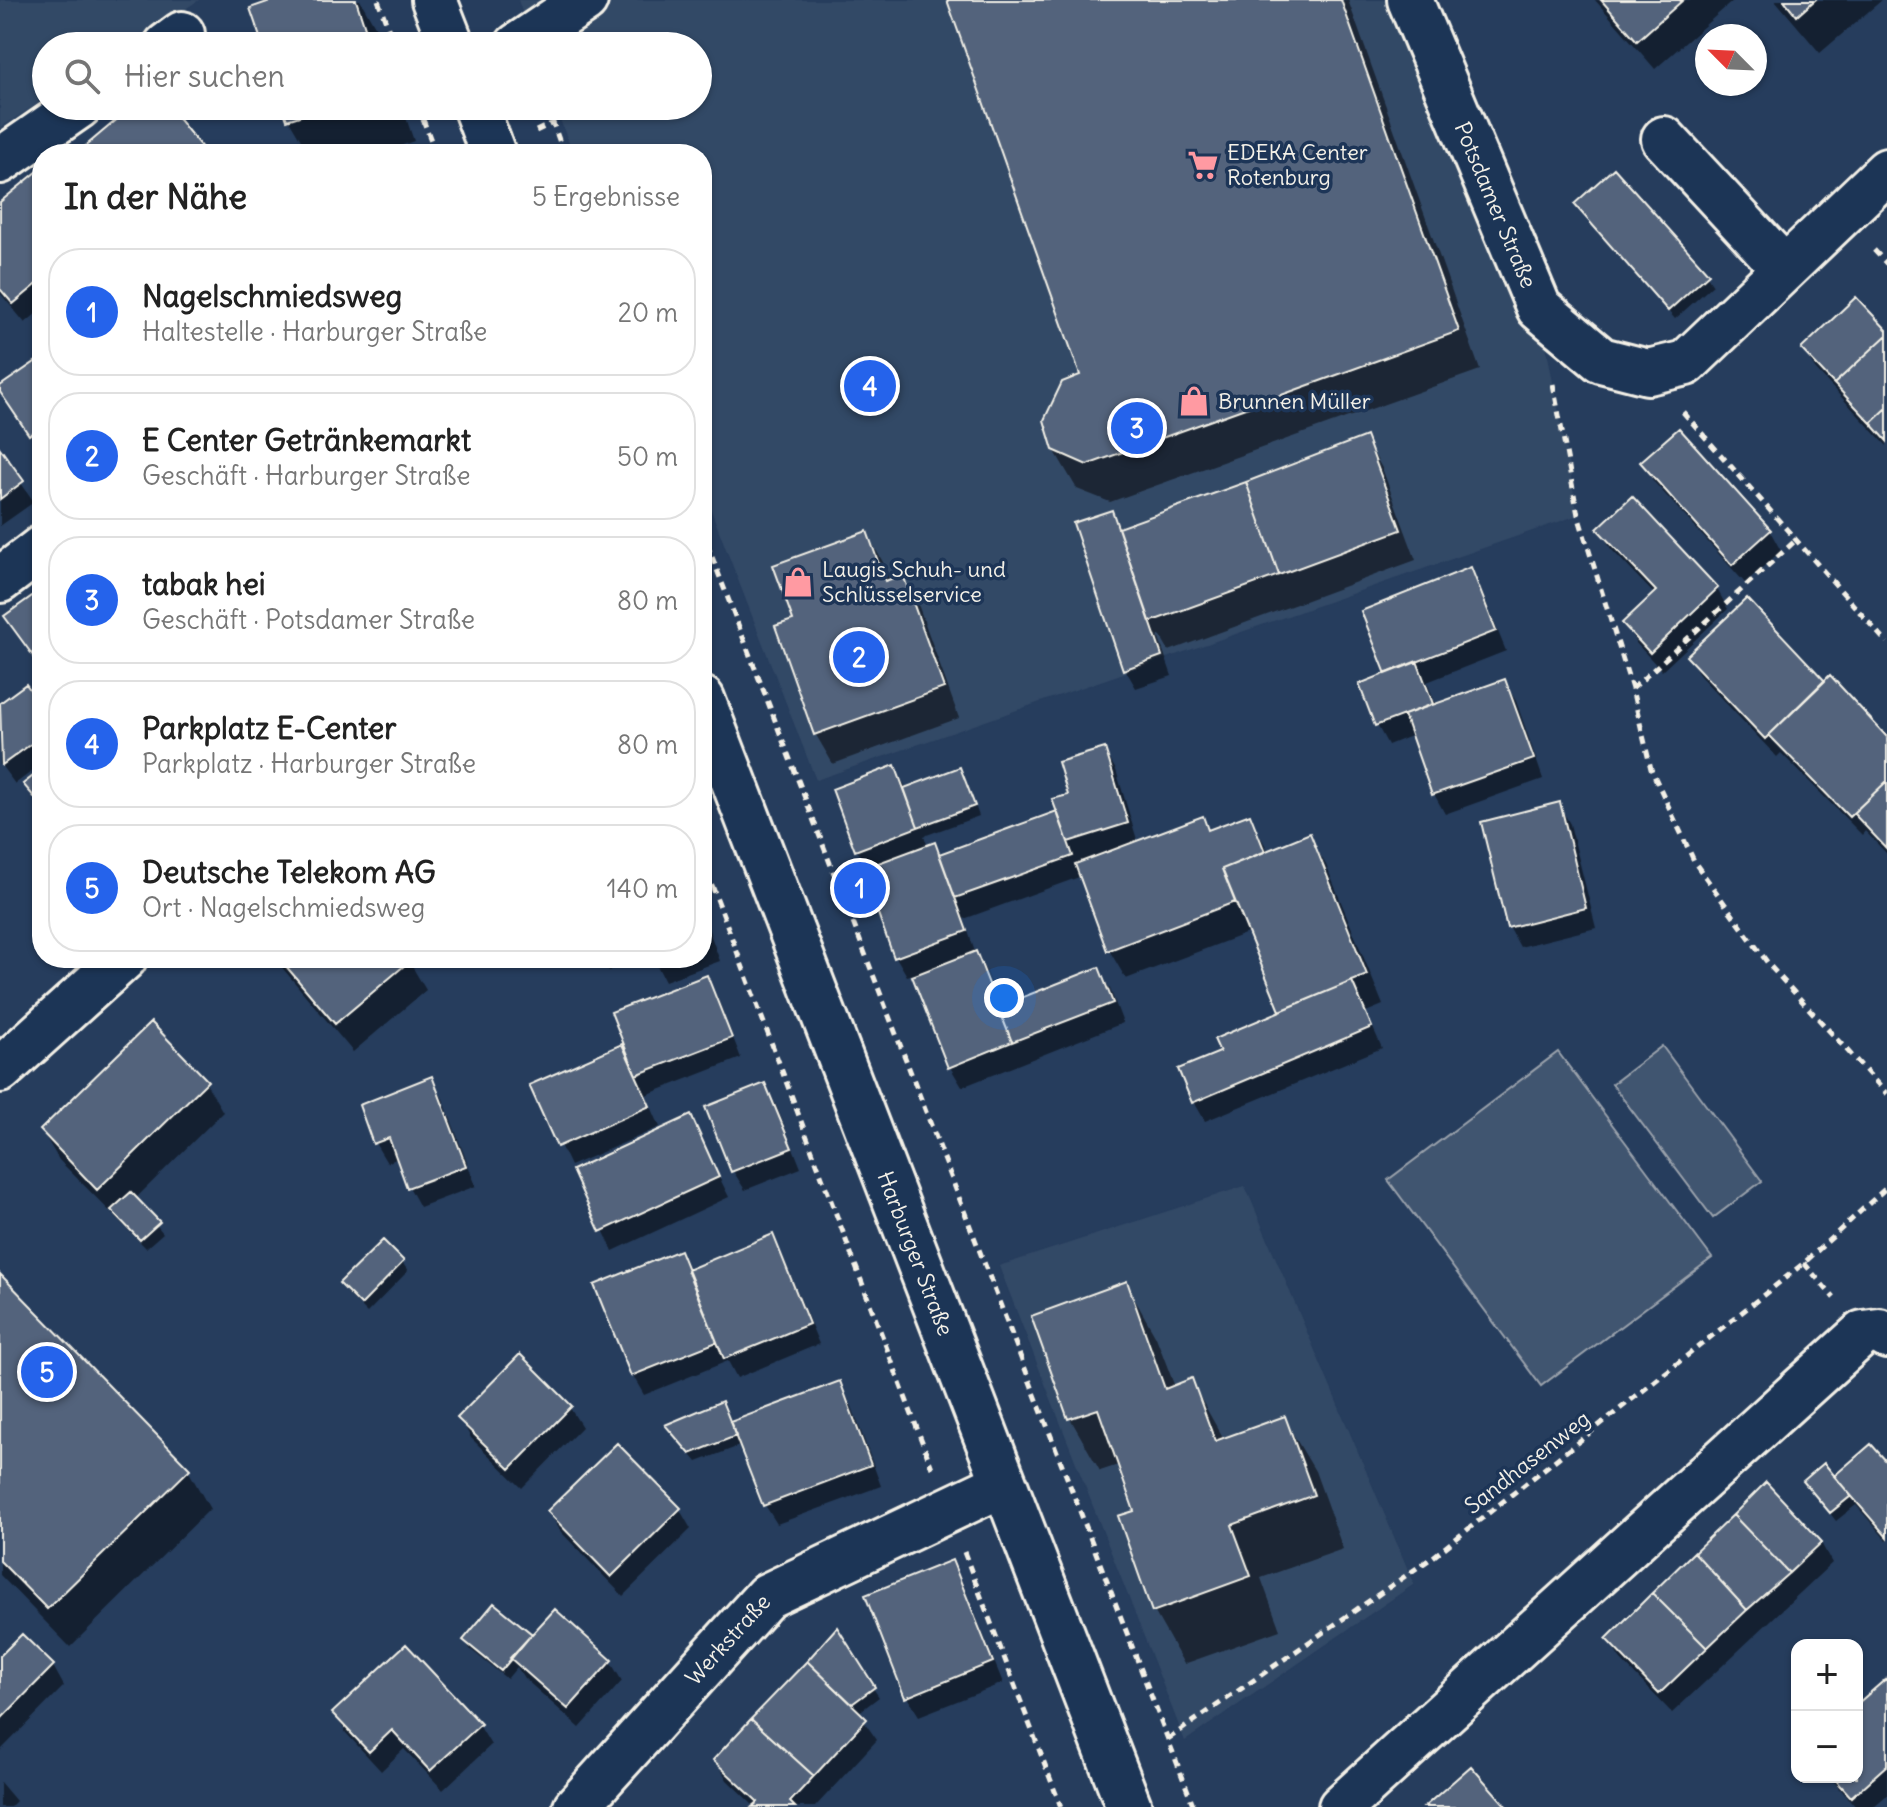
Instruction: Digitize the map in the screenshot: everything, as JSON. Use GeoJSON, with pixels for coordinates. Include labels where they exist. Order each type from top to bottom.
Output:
{"type":"FeatureCollection","features":[{"type":"Feature","properties":{"kind":"street"},"geometry":{"type":"LineString","coordinates":[[434,0],[447,32]]}},
{"type":"Feature","properties":{"kind":"street"},"geometry":{"type":"LineString","coordinates":[[538,32],[585,0]]}},
{"type":"Feature","properties":{"kind":"street","name":"Potsdamer Straße"},"geometry":{"type":"LineString","coordinates":[[1410,0],[1539,308],[1601,360],[1648,372],[1686,363],[1887,171]]}},
{"type":"Feature","properties":{"kind":"street"},"geometry":{"type":"LineString","coordinates":[[0,161],[59,120]]}},
{"type":"Feature","properties":{"kind":"street"},"geometry":{"type":"LineString","coordinates":[[480,120],[489,144]]}},
{"type":"Feature","properties":{"kind":"street"},"geometry":{"type":"LineString","coordinates":[[1664,139],[1784,268]]}},
{"type":"Feature","properties":{"kind":"street"},"geometry":{"type":"LineString","coordinates":[[0,580],[32,556]]}},
{"type":"Feature","properties":{"kind":"street","name":"Harburger Straße"},"geometry":{"type":"LineString","coordinates":[[712,725],[1129,1807]]}},
{"type":"Feature","properties":{"kind":"street"},"geometry":{"type":"LineString","coordinates":[[7,1049],[111,968]]}},
{"type":"Feature","properties":{"kind":"street"},"geometry":{"type":"LineString","coordinates":[[1341,1807],[1875,1334]]}},
{"type":"Feature","properties":{"kind":"street","name":"Werkstraße"},"geometry":{"type":"LineString","coordinates":[[576,1807],[767,1596],[1003,1484]]}},
{"type":"Feature","properties":{"kind":"path"},"geometry":{"type":"LineString","coordinates":[[378,0],[390,32]]}},
{"type":"Feature","properties":{"kind":"path"},"geometry":{"type":"LineString","coordinates":[[423,120],[432,144]]}},
{"type":"Feature","properties":{"kind":"path"},"geometry":{"type":"LineString","coordinates":[[553,120],[560,144]]}},
{"type":"Feature","properties":{"kind":"path"},"geometry":{"type":"LineString","coordinates":[[1648,372],[1887,643]]}},
{"type":"Feature","properties":{"kind":"path"},"geometry":{"type":"LineString","coordinates":[[1553,382],[1578,515],[1632,689],[1651,769],[1695,863],[1770,966],[1887,1094]]}},
{"type":"Feature","properties":{"kind":"path"},"geometry":{"type":"LineString","coordinates":[[1632,689],[1795,541]]}},
{"type":"Feature","properties":{"kind":"path"},"geometry":{"type":"LineString","coordinates":[[712,557],[1194,1807]]}},
{"type":"Feature","properties":{"kind":"path"},"geometry":{"type":"LineString","coordinates":[[712,886],[1061,1807]]}},
{"type":"Feature","properties":{"kind":"path","name":"Sandhasenweg"},"geometry":{"type":"LineString","coordinates":[[1168,1739],[1433,1557],[1804,1263],[1887,1187]]}},
{"type":"Feature","properties":{"kind":"shaded area"},"geometry":{"type":"Polygon","coordinates":[[[0,0],[199,0],[150,32],[32,32],[32,107],[0,128],[0,0]]]}},
{"type":"Feature","properties":{"kind":"shaded area"},"geometry":{"type":"Polygon","coordinates":[[[518,0],[1410,0],[1539,308],[1578,515],[816,780],[712,513],[712,144],[569,144],[560,120],[712,120],[712,32],[529,32],[518,0]]]}},
{"type":"Feature","properties":{"kind":"shaded area"},"geometry":{"type":"Polygon","coordinates":[[[1662,1046],[1762,1181],[1713,1218],[1612,1084],[1662,1046]]]}},
{"type":"Feature","properties":{"kind":"shaded area"},"geometry":{"type":"Polygon","coordinates":[[[1558,1052],[1712,1258],[1541,1386],[1388,1180],[1558,1052]]]}},
{"type":"Feature","properties":{"kind":"shaded area"},"geometry":{"type":"Polygon","coordinates":[[[1245,1186],[1414,1584],[1185,1741],[999,1266],[1245,1186]]]}},
{"type":"Feature","properties":{"kind":"building"},"geometry":{"type":"Polygon","coordinates":[[[273,0],[356,0],[366,32],[258,32],[250,8],[273,0]]]}},
{"type":"Feature","properties":{"kind":"building","name":"EDEKA Center Rotenburg"},"geometry":{"type":"Polygon","coordinates":[[[947,0],[1341,0],[1459,331],[1087,465],[1053,450],[1044,420],[1062,382],[1080,375],[947,0]]]}},
{"type":"Feature","properties":{"kind":"building"},"geometry":{"type":"Polygon","coordinates":[[[1601,0],[1683,0],[1637,41],[1601,0]]]}},
{"type":"Feature","properties":{"kind":"building"},"geometry":{"type":"Polygon","coordinates":[[[1784,0],[1815,0],[1797,16],[1784,0]]]}},
{"type":"Feature","properties":{"kind":"building"},"geometry":{"type":"Polygon","coordinates":[[[116,120],[179,120],[199,144],[88,144],[116,120]]]}},
{"type":"Feature","properties":{"kind":"building"},"geometry":{"type":"Polygon","coordinates":[[[1614,168],[1709,274],[1668,311],[1574,204],[1614,168]]]}},
{"type":"Feature","properties":{"kind":"building"},"geometry":{"type":"Polygon","coordinates":[[[32,176],[32,288],[13,304],[0,289],[0,202],[32,176]]]}},
{"type":"Feature","properties":{"kind":"building"},"geometry":{"type":"Polygon","coordinates":[[[1856,297],[1887,330],[1887,335],[1834,384],[1801,349],[1856,297]]]}},
{"type":"Feature","properties":{"kind":"building"},"geometry":{"type":"Polygon","coordinates":[[[1887,335],[1887,408],[1871,423],[1834,384],[1887,335]]]}},
{"type":"Feature","properties":{"kind":"building"},"geometry":{"type":"Polygon","coordinates":[[[32,364],[32,433],[29,435],[0,392],[0,386],[32,364]]]}},
{"type":"Feature","properties":{"kind":"building"},"geometry":{"type":"Polygon","coordinates":[[[1887,408],[1887,441],[1871,423],[1887,408]]]}},
{"type":"Feature","properties":{"kind":"building"},"geometry":{"type":"Polygon","coordinates":[[[1679,428],[1771,530],[1732,565],[1640,462],[1679,428]]]}},
{"type":"Feature","properties":{"kind":"building"},"geometry":{"type":"Polygon","coordinates":[[[1366,436],[1401,530],[1279,575],[1246,482],[1366,436]]]}},
{"type":"Feature","properties":{"kind":"building"},"geometry":{"type":"Polygon","coordinates":[[[0,448],[24,481],[0,499],[0,448]]]}},
{"type":"Feature","properties":{"kind":"building"},"geometry":{"type":"Polygon","coordinates":[[[1246,482],[1279,575],[1150,622],[1118,528],[1246,482]]]}},
{"type":"Feature","properties":{"kind":"building"},"geometry":{"type":"Polygon","coordinates":[[[1632,496],[1718,588],[1650,653],[1622,623],[1656,591],[1597,529],[1632,496]]]}},
{"type":"Feature","properties":{"kind":"building"},"geometry":{"type":"Polygon","coordinates":[[[1112,510],[1162,656],[1123,670],[1073,523],[1112,510]]]}},
{"type":"Feature","properties":{"kind":"building"},"geometry":{"type":"Polygon","coordinates":[[[867,531],[885,581],[903,575],[944,688],[814,735],[775,626],[793,620],[773,565],[867,531]]]}},
{"type":"Feature","properties":{"kind":"building"},"geometry":{"type":"Polygon","coordinates":[[[1471,567],[1496,631],[1386,674],[1361,611],[1471,567]]]}},
{"type":"Feature","properties":{"kind":"building"},"geometry":{"type":"Polygon","coordinates":[[[32,596],[32,654],[4,616],[32,596]]]}},
{"type":"Feature","properties":{"kind":"building"},"geometry":{"type":"Polygon","coordinates":[[[1747,598],[1825,681],[1765,739],[1686,656],[1747,598]]]}},
{"type":"Feature","properties":{"kind":"building"},"geometry":{"type":"Polygon","coordinates":[[[1417,661],[1433,704],[1375,726],[1359,684],[1417,661]]]}},
{"type":"Feature","properties":{"kind":"building"},"geometry":{"type":"Polygon","coordinates":[[[1830,675],[1887,737],[1887,781],[1849,817],[1769,735],[1830,675]]]}},
{"type":"Feature","properties":{"kind":"building"},"geometry":{"type":"Polygon","coordinates":[[[1505,679],[1534,759],[1432,795],[1404,715],[1505,679]]]}},
{"type":"Feature","properties":{"kind":"building"},"geometry":{"type":"Polygon","coordinates":[[[26,684],[32,692],[32,743],[2,765],[0,703],[26,684]]]}},
{"type":"Feature","properties":{"kind":"building"},"geometry":{"type":"Polygon","coordinates":[[[1105,748],[1128,823],[1068,842],[1052,799],[1068,795],[1058,762],[1105,748]]]}},
{"type":"Feature","properties":{"kind":"building"},"geometry":{"type":"Polygon","coordinates":[[[895,765],[918,827],[855,851],[832,789],[895,765]]]}},
{"type":"Feature","properties":{"kind":"building"},"geometry":{"type":"Polygon","coordinates":[[[960,767],[975,806],[918,827],[904,788],[960,767]]]}},
{"type":"Feature","properties":{"kind":"building"},"geometry":{"type":"Polygon","coordinates":[[[32,777],[32,794],[23,784],[32,777]]]}},
{"type":"Feature","properties":{"kind":"building"},"geometry":{"type":"Polygon","coordinates":[[[1887,781],[1887,849],[1853,813],[1887,781]]]}},
{"type":"Feature","properties":{"kind":"building"},"geometry":{"type":"Polygon","coordinates":[[[1560,802],[1586,908],[1507,928],[1481,822],[1560,802]]]}},
{"type":"Feature","properties":{"kind":"building"},"geometry":{"type":"Polygon","coordinates":[[[1057,811],[1073,856],[955,898],[939,854],[1057,811]]]}},
{"type":"Feature","properties":{"kind":"building"},"geometry":{"type":"Polygon","coordinates":[[[1250,814],[1265,852],[1222,869],[1235,902],[1107,951],[1075,864],[1203,816],[1208,830],[1250,814]]]}},
{"type":"Feature","properties":{"kind":"building"},"geometry":{"type":"Polygon","coordinates":[[[1310,833],[1367,975],[1280,1011],[1222,869],[1310,833]]]}},
{"type":"Feature","properties":{"kind":"building"},"geometry":{"type":"Polygon","coordinates":[[[935,842],[967,931],[894,958],[862,869],[935,842]]]}},
{"type":"Feature","properties":{"kind":"building"},"geometry":{"type":"Polygon","coordinates":[[[976,951],[1012,1042],[948,1068],[912,976],[976,951]]]}},
{"type":"Feature","properties":{"kind":"building"},"geometry":{"type":"Polygon","coordinates":[[[1099,967],[1113,1003],[1012,1042],[998,1007],[1099,967]]]}},
{"type":"Feature","properties":{"kind":"building"},"geometry":{"type":"Polygon","coordinates":[[[287,968],[402,968],[335,1024],[287,968]]]}},
{"type":"Feature","properties":{"kind":"building"},"geometry":{"type":"Polygon","coordinates":[[[707,975],[732,1038],[636,1075],[611,1012],[707,975]]]}},
{"type":"Feature","properties":{"kind":"building"},"geometry":{"type":"Polygon","coordinates":[[[1352,981],[1372,1027],[1192,1103],[1178,1069],[1220,1052],[1214,1039],[1352,981]]]}},
{"type":"Feature","properties":{"kind":"building"},"geometry":{"type":"Polygon","coordinates":[[[151,1022],[208,1081],[97,1190],[40,1130],[151,1022]]]}},
{"type":"Feature","properties":{"kind":"building"},"geometry":{"type":"Polygon","coordinates":[[[622,1044],[650,1106],[557,1147],[529,1085],[622,1044]]]}},
{"type":"Feature","properties":{"kind":"building"},"geometry":{"type":"Polygon","coordinates":[[[432,1076],[466,1166],[407,1188],[389,1138],[373,1144],[359,1105],[432,1076]]]}},
{"type":"Feature","properties":{"kind":"building"},"geometry":{"type":"Polygon","coordinates":[[[765,1083],[792,1148],[731,1172],[705,1107],[765,1083]]]}},
{"type":"Feature","properties":{"kind":"building"},"geometry":{"type":"Polygon","coordinates":[[[691,1115],[719,1177],[600,1232],[572,1170],[691,1115]]]}},
{"type":"Feature","properties":{"kind":"building"},"geometry":{"type":"Polygon","coordinates":[[[131,1192],[160,1222],[140,1240],[111,1210],[131,1192]]]}},
{"type":"Feature","properties":{"kind":"building"},"geometry":{"type":"Polygon","coordinates":[[[773,1234],[809,1324],[724,1359],[687,1270],[773,1234]]]}},
{"type":"Feature","properties":{"kind":"building"},"geometry":{"type":"Polygon","coordinates":[[[383,1240],[404,1261],[361,1305],[339,1283],[383,1240]]]}},
{"type":"Feature","properties":{"kind":"building"},"geometry":{"type":"Polygon","coordinates":[[[680,1250],[717,1342],[631,1376],[594,1285],[680,1250]]]}},
{"type":"Feature","properties":{"kind":"building"},"geometry":{"type":"Polygon","coordinates":[[[0,1274],[190,1469],[47,1609],[0,1561],[0,1274]]]}},
{"type":"Feature","properties":{"kind":"building"},"geometry":{"type":"Polygon","coordinates":[[[1127,1281],[1165,1389],[1192,1378],[1215,1441],[1285,1416],[1314,1495],[1232,1525],[1251,1576],[1152,1612],[1118,1516],[1134,1511],[1098,1409],[1068,1419],[1031,1316],[1127,1281]]]}},
{"type":"Feature","properties":{"kind":"building"},"geometry":{"type":"Polygon","coordinates":[[[520,1354],[572,1406],[510,1469],[457,1418],[520,1354]]]}},
{"type":"Feature","properties":{"kind":"building"},"geometry":{"type":"Polygon","coordinates":[[[840,1381],[871,1465],[763,1506],[730,1422],[840,1381]]]}},
{"type":"Feature","properties":{"kind":"building"},"geometry":{"type":"Polygon","coordinates":[[[722,1401],[736,1436],[690,1454],[665,1425],[722,1401]]]}},
{"type":"Feature","properties":{"kind":"building"},"geometry":{"type":"Polygon","coordinates":[[[617,1443],[681,1508],[611,1577],[547,1511],[617,1443]]]}},
{"type":"Feature","properties":{"kind":"building"},"geometry":{"type":"Polygon","coordinates":[[[1871,1444],[1887,1462],[1887,1537],[1834,1476],[1871,1444]]]}},
{"type":"Feature","properties":{"kind":"building"},"geometry":{"type":"Polygon","coordinates":[[[1824,1463],[1851,1496],[1830,1513],[1803,1481],[1824,1463]]]}},
{"type":"Feature","properties":{"kind":"building"},"geometry":{"type":"Polygon","coordinates":[[[1766,1482],[1822,1542],[1789,1573],[1733,1515],[1766,1482]]]}},
{"type":"Feature","properties":{"kind":"building"},"geometry":{"type":"Polygon","coordinates":[[[1733,1515],[1789,1573],[1747,1610],[1694,1552],[1733,1515]]]}},
{"type":"Feature","properties":{"kind":"building"},"geometry":{"type":"Polygon","coordinates":[[[1694,1552],[1747,1610],[1707,1648],[1652,1593],[1694,1552]]]}},
{"type":"Feature","properties":{"kind":"building"},"geometry":{"type":"Polygon","coordinates":[[[952,1560],[993,1662],[905,1698],[865,1595],[952,1560]]]}},
{"type":"Feature","properties":{"kind":"building"},"geometry":{"type":"Polygon","coordinates":[[[1652,1593],[1707,1648],[1659,1694],[1606,1639],[1652,1593]]]}},
{"type":"Feature","properties":{"kind":"building"},"geometry":{"type":"Polygon","coordinates":[[[494,1603],[532,1634],[501,1671],[463,1640],[494,1603]]]}},
{"type":"Feature","properties":{"kind":"building"},"geometry":{"type":"Polygon","coordinates":[[[555,1609],[612,1660],[568,1709],[510,1658],[555,1609]]]}},
{"type":"Feature","properties":{"kind":"building"},"geometry":{"type":"Polygon","coordinates":[[[837,1627],[875,1687],[852,1704],[807,1661],[837,1627]]]}},
{"type":"Feature","properties":{"kind":"building"},"geometry":{"type":"Polygon","coordinates":[[[22,1634],[54,1665],[0,1720],[0,1656],[22,1634]]]}},
{"type":"Feature","properties":{"kind":"building"},"geometry":{"type":"Polygon","coordinates":[[[406,1644],[481,1724],[430,1771],[392,1730],[369,1752],[332,1713],[406,1644]]]}},
{"type":"Feature","properties":{"kind":"building"},"geometry":{"type":"Polygon","coordinates":[[[807,1661],[867,1719],[814,1776],[751,1719],[807,1661]]]}},
{"type":"Feature","properties":{"kind":"building"},"geometry":{"type":"Polygon","coordinates":[[[1887,1678],[1887,1765],[1851,1797],[1838,1783],[1863,1783],[1863,1699],[1887,1678]]]}},
{"type":"Feature","properties":{"kind":"building"},"geometry":{"type":"Polygon","coordinates":[[[751,1719],[814,1776],[790,1802],[795,1807],[752,1807],[758,1802],[713,1760],[751,1719]]]}},
{"type":"Feature","properties":{"kind":"building"},"geometry":{"type":"Polygon","coordinates":[[[1471,1766],[1507,1807],[1424,1807],[1471,1766]]]}},
{"type":"Feature","properties":{"kind":"place","name":"EDEKA Center Rotenburg"},"geometry":{"type":"Point","coordinates":[1203,165]}},
{"type":"Feature","properties":{"kind":"place","name":"Parkplatz E-Center"},"geometry":{"type":"Point","coordinates":[870,386]}},
{"type":"Feature","properties":{"kind":"place","name":"Brunnen Müller"},"geometry":{"type":"Point","coordinates":[1194,401]}},
{"type":"Feature","properties":{"kind":"place","name":"tabak hei"},"geometry":{"type":"Point","coordinates":[1137,428]}},
{"type":"Feature","properties":{"kind":"place","name":"Laugis Schuh- und Schlüsselservice"},"geometry":{"type":"Point","coordinates":[798,582]}},
{"type":"Feature","properties":{"kind":"place","name":"E Center Getränkemarkt"},"geometry":{"type":"Point","coordinates":[859,657]}},
{"type":"Feature","properties":{"kind":"place","name":"Nagelschmiedsweg"},"geometry":{"type":"Point","coordinates":[860,888]}},
{"type":"Feature","properties":{"kind":"place","name":"Deutsche Telekom AG"},"geometry":{"type":"Point","coordinates":[47,1372]}}]}
